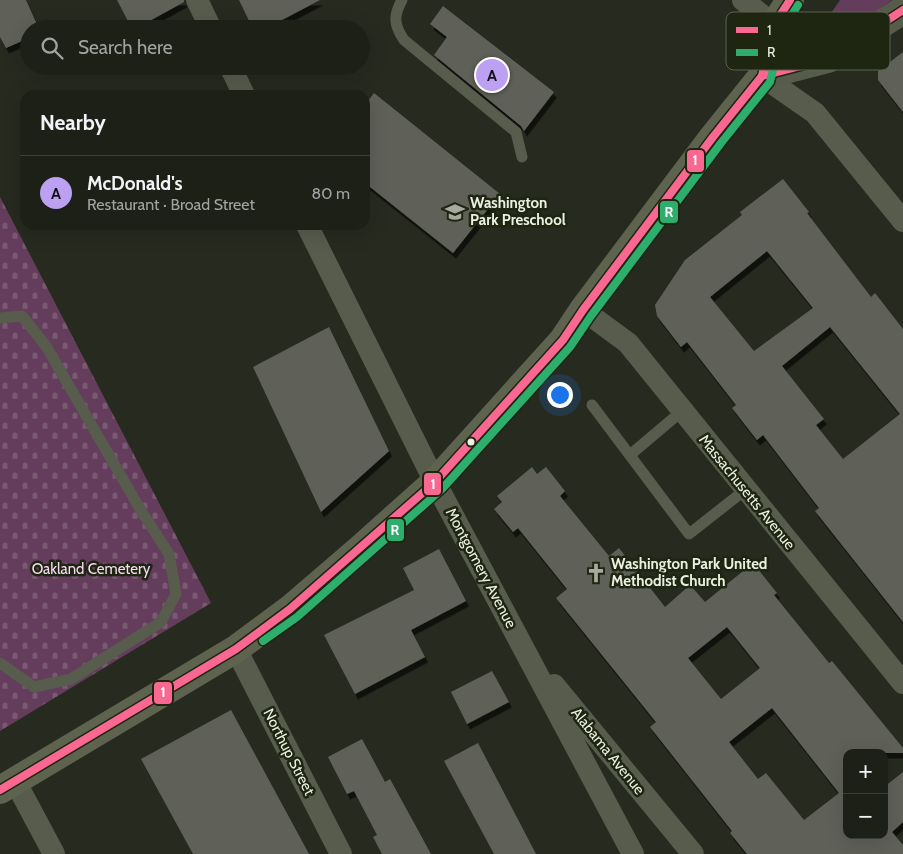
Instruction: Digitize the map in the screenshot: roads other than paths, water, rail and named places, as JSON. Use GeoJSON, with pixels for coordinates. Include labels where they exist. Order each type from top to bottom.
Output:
{"type":"FeatureCollection","features":[{"type":"Feature","properties":{"kind":"main road"},"geometry":{"type":"LineString","coordinates":[[782,12],[790,0]]}},
{"type":"Feature","properties":{"kind":"main road"},"geometry":{"type":"LineString","coordinates":[[890,18],[903,10]]}},
{"type":"Feature","properties":{"kind":"main road"},"geometry":{"type":"LineString","coordinates":[[8,785],[236,649],[290,609],[435,482],[563,340],[713,138],[762,76],[763,70]]}},
{"type":"Feature","properties":{"kind":"main road"},"geometry":{"type":"LineString","coordinates":[[762,76],[785,70]]}},
{"type":"Feature","properties":{"kind":"street"},"geometry":{"type":"LineString","coordinates":[[197,0],[207,20]]}},
{"type":"Feature","properties":{"kind":"street"},"geometry":{"type":"LineString","coordinates":[[743,0],[758,12]]}},
{"type":"Feature","properties":{"kind":"street"},"geometry":{"type":"LineString","coordinates":[[234,75],[242,90]]}},
{"type":"Feature","properties":{"kind":"street"},"geometry":{"type":"LineString","coordinates":[[762,76],[815,113],[903,221]]}},
{"type":"Feature","properties":{"kind":"street","name":"Montgomery Avenue"},"geometry":{"type":"LineString","coordinates":[[309,230],[435,482],[633,854]]}},
{"type":"Feature","properties":{"kind":"street","name":"Massachusetts Avenue"},"geometry":{"type":"LineString","coordinates":[[584,310],[628,343],[903,683]]}},
{"type":"Feature","properties":{"kind":"street","name":"Alabama Avenue"},"geometry":{"type":"LineString","coordinates":[[523,648],[693,854]]}},
{"type":"Feature","properties":{"kind":"street","name":"Northup Street"},"geometry":{"type":"LineString","coordinates":[[236,649],[341,854]]}},
{"type":"Feature","properties":{"kind":"street"},"geometry":{"type":"LineString","coordinates":[[8,785],[54,854]]}},
{"type":"Feature","properties":{"kind":"lane"},"geometry":{"type":"LineString","coordinates":[[402,0],[396,14],[397,30],[404,40],[516,132],[522,157]]}},
{"type":"Feature","properties":{"kind":"lane"},"geometry":{"type":"LineString","coordinates":[[0,318],[22,316],[46,346],[168,554],[176,594],[161,622],[72,679],[34,687],[0,663]]}},
{"type":"Feature","properties":{"kind":"lane"},"geometry":{"type":"LineString","coordinates":[[592,405],[689,534],[746,490]]}},
{"type":"Feature","properties":{"kind":"lane"},"geometry":{"type":"LineString","coordinates":[[630,455],[682,411]]}},
{"type":"Feature","properties":{"kind":"place","name":"McDonald's"},"geometry":{"type":"Point","coordinates":[492,75]}},
{"type":"Feature","properties":{"kind":"place","name":"Washington Park Preschool"},"geometry":{"type":"Point","coordinates":[455,212]}},
{"type":"Feature","properties":{"kind":"place","name":"Washington Park United Methodist Church"},"geometry":{"type":"Point","coordinates":[596,573]}},
{"type":"Feature","properties":{"kind":"park label","name":"Oakland Cemetery"},"geometry":{"type":"Point","coordinates":[91,569]}}]}
